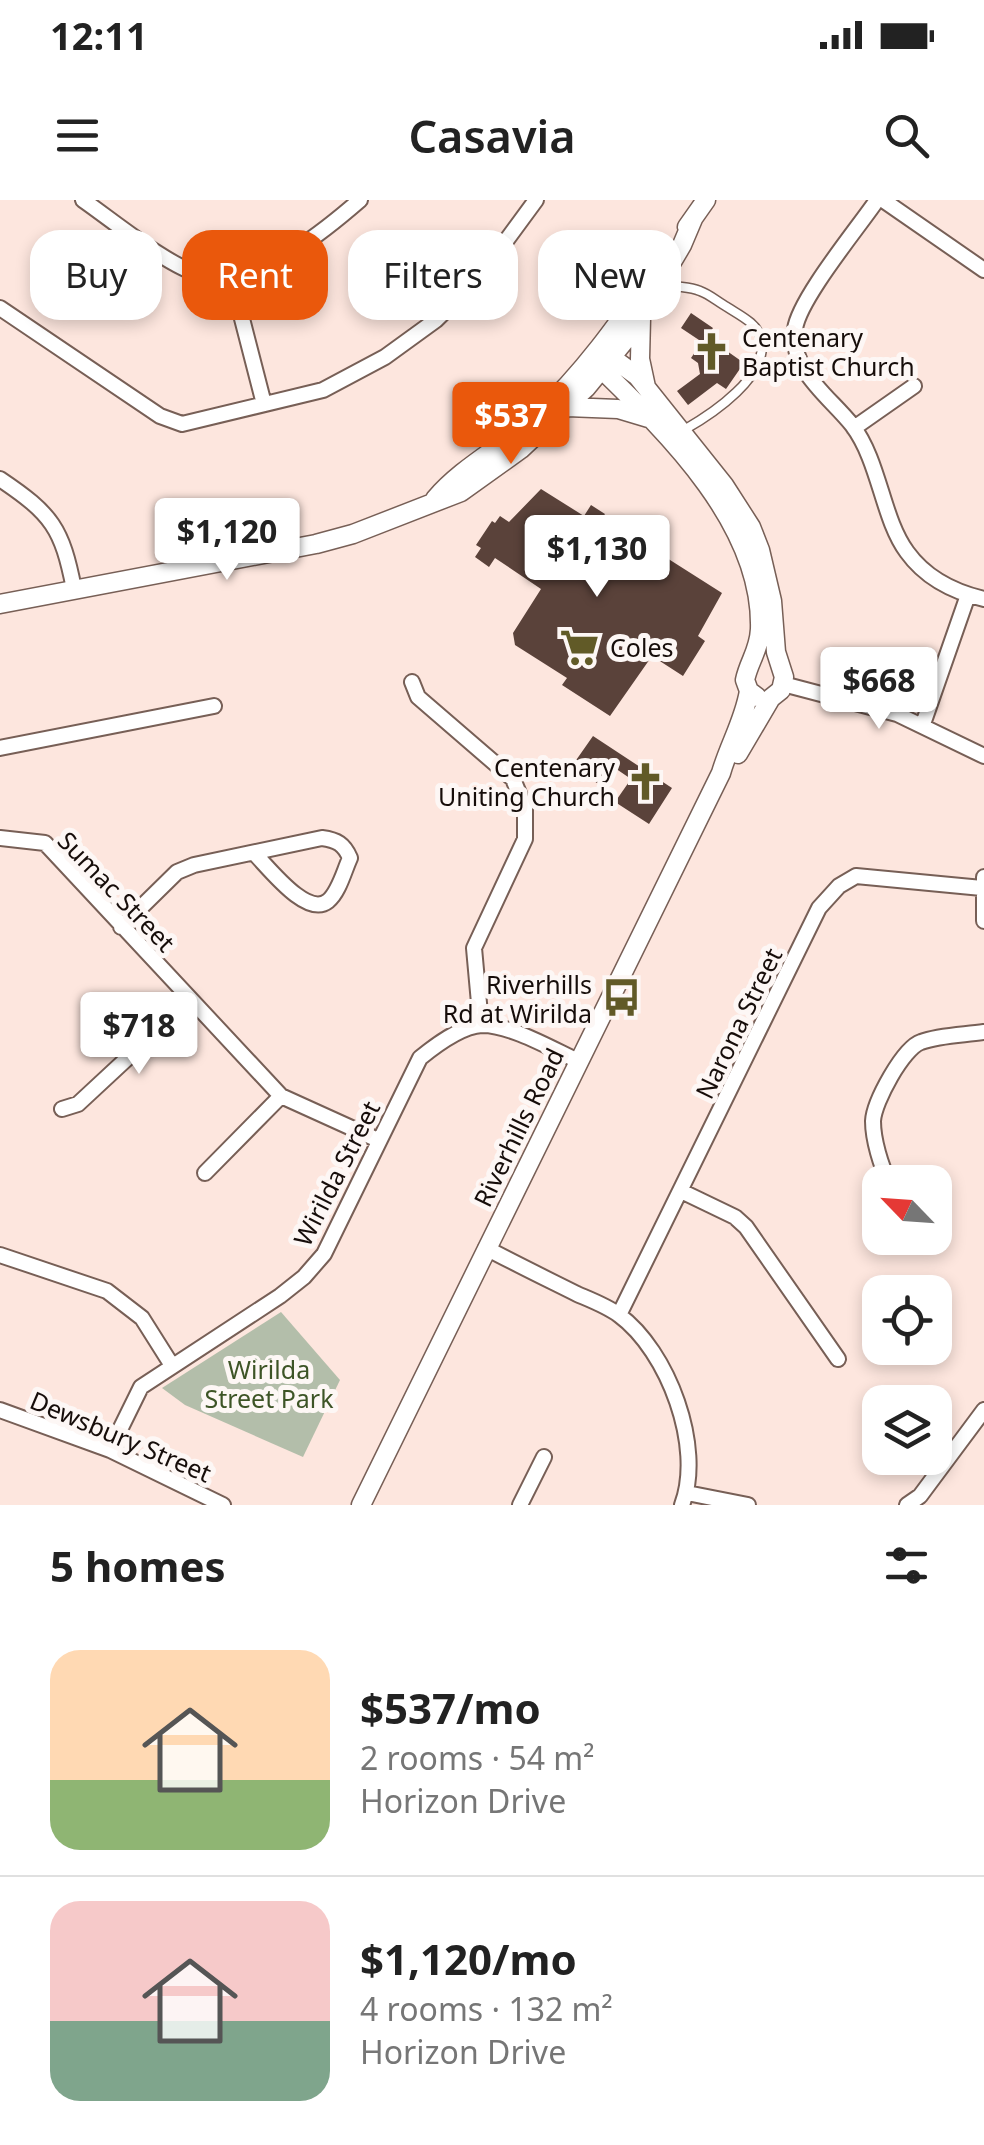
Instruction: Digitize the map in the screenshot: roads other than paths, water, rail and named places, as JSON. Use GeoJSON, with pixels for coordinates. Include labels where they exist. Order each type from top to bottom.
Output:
{"type":"FeatureCollection","features":[{"type":"Feature","properties":{"kind":"street"},"geometry":{"type":"LineString","coordinates":[[83,200],[182,265]]}},
{"type":"Feature","properties":{"kind":"street"},"geometry":{"type":"LineString","coordinates":[[325,230],[360,200]]}},
{"type":"Feature","properties":{"kind":"street"},"geometry":{"type":"LineString","coordinates":[[0,308],[182,424],[323,390],[384,358],[436,320],[478,280],[536,200]]}},
{"type":"Feature","properties":{"kind":"street"},"geometry":{"type":"LineString","coordinates":[[0,604],[334,539],[460,492],[499,466],[566,407],[706,200]]}},
{"type":"Feature","properties":{"kind":"street"},"geometry":{"type":"LineString","coordinates":[[984,270],[880,200],[803,308],[795,329],[796,352],[802,366],[854,428],[874,466],[905,550],[928,575],[984,599]]}},
{"type":"Feature","properties":{"kind":"street"},"geometry":{"type":"LineString","coordinates":[[681,243],[693,219]]}},
{"type":"Feature","properties":{"kind":"street"},"geometry":{"type":"LineString","coordinates":[[242,320],[264,404]]}},
{"type":"Feature","properties":{"kind":"street"},"geometry":{"type":"LineString","coordinates":[[434,500],[454,477],[512,438],[639,320]]}},
{"type":"Feature","properties":{"kind":"street"},"geometry":{"type":"LineString","coordinates":[[641,320],[640,359],[646,389]]}},
{"type":"Feature","properties":{"kind":"street"},"geometry":{"type":"LineString","coordinates":[[601,359],[637,376],[724,485],[751,527],[768,582],[778,683]]}},
{"type":"Feature","properties":{"kind":"street"},"geometry":{"type":"LineString","coordinates":[[601,359],[730,518],[745,550],[760,613],[754,663],[746,674],[749,691],[759,698],[778,683]]}},
{"type":"Feature","properties":{"kind":"street"},"geometry":{"type":"LineString","coordinates":[[854,428],[914,386]]}},
{"type":"Feature","properties":{"kind":"street"},"geometry":{"type":"LineString","coordinates":[[566,407],[618,409],[649,418]]}},
{"type":"Feature","properties":{"kind":"street"},"geometry":{"type":"LineString","coordinates":[[0,479],[33,501],[50,519],[62,544],[74,589]]}},
{"type":"Feature","properties":{"kind":"street"},"geometry":{"type":"LineString","coordinates":[[923,724],[968,595]]}},
{"type":"Feature","properties":{"kind":"street"},"geometry":{"type":"LineString","coordinates":[[754,663],[766,660],[778,683],[923,724],[984,756]]}},
{"type":"Feature","properties":{"kind":"street"},"geometry":{"type":"LineString","coordinates":[[412,682],[418,696],[513,780],[525,808],[525,840],[474,948],[482,1025],[525,1036],[578,1061]]}},
{"type":"Feature","properties":{"kind":"street","name":"Riverhills Road"},"geometry":{"type":"LineString","coordinates":[[721,773],[738,754],[778,683]]}},
{"type":"Feature","properties":{"kind":"street","name":"Riverhills Road"},"geometry":{"type":"LineString","coordinates":[[362,1505],[721,773],[742,722],[749,691]]}},
{"type":"Feature","properties":{"kind":"street"},"geometry":{"type":"LineString","coordinates":[[0,748],[214,706]]}},
{"type":"Feature","properties":{"kind":"street","name":"Sumac Street"},"geometry":{"type":"LineString","coordinates":[[0,838],[45,842],[280,1096],[378,1140]]}},
{"type":"Feature","properties":{"kind":"street"},"geometry":{"type":"LineString","coordinates":[[121,926],[177,872],[194,865],[322,838],[345,846],[350,858],[332,896],[315,906],[304,902],[254,854]]}},
{"type":"Feature","properties":{"kind":"street","name":"Narona Street"},"geometry":{"type":"LineString","coordinates":[[620,1315],[819,908],[839,886],[856,876],[983,883]]}},
{"type":"Feature","properties":{"kind":"street"},"geometry":{"type":"LineString","coordinates":[[983,883],[984,921]]}},
{"type":"Feature","properties":{"kind":"street"},"geometry":{"type":"LineString","coordinates":[[62,1109],[78,1104],[190,1000]]}},
{"type":"Feature","properties":{"kind":"street","name":"Wirilda Street"},"geometry":{"type":"LineString","coordinates":[[110,1450],[141,1387],[304,1277],[324,1254],[420,1058],[440,1042],[482,1025]]}},
{"type":"Feature","properties":{"kind":"street"},"geometry":{"type":"LineString","coordinates":[[882,1165],[874,1121],[878,1104],[905,1052],[920,1042],[984,1032]]}},
{"type":"Feature","properties":{"kind":"street"},"geometry":{"type":"LineString","coordinates":[[206,1173],[280,1096]]}},
{"type":"Feature","properties":{"kind":"street"},"geometry":{"type":"LineString","coordinates":[[682,1191],[735,1217],[746,1227],[838,1359]]}},
{"type":"Feature","properties":{"kind":"street"},"geometry":{"type":"LineString","coordinates":[[486,1248],[620,1315],[646,1344],[671,1383],[688,1438],[684,1499],[748,1505]]}},
{"type":"Feature","properties":{"kind":"street"},"geometry":{"type":"LineString","coordinates":[[0,1255],[107,1292],[142,1318],[172,1364]]}},
{"type":"Feature","properties":{"kind":"street","name":"Dewsbury Street"},"geometry":{"type":"LineString","coordinates":[[0,1410],[110,1450],[196,1499],[223,1505]]}},
{"type":"Feature","properties":{"kind":"street"},"geometry":{"type":"LineString","coordinates":[[907,1505],[920,1496],[984,1410]]}},
{"type":"Feature","properties":{"kind":"street"},"geometry":{"type":"LineString","coordinates":[[520,1505],[544,1457]]}},
{"type":"Feature","properties":{"kind":"lane"},"geometry":{"type":"LineString","coordinates":[[680,432],[733,396],[755,370],[761,354],[761,336],[750,321],[697,289],[681,289]]}},
{"type":"Feature","properties":{"kind":"place","name":"Centenary Baptist Church"},"geometry":{"type":"Point","coordinates":[712,351]}},
{"type":"Feature","properties":{"kind":"place","name":"Coles"},"geometry":{"type":"Point","coordinates":[580,647]}},
{"type":"Feature","properties":{"kind":"place","name":"Centenary Uniting Church"},"geometry":{"type":"Point","coordinates":[645,781]}},
{"type":"Feature","properties":{"kind":"place","name":"Riverhills Rd at Wirilda"},"geometry":{"type":"Point","coordinates":[622,998]}},
{"type":"Feature","properties":{"kind":"park label","name":"Wirilda Street Park"},"geometry":{"type":"Point","coordinates":[269,1384]}}]}
